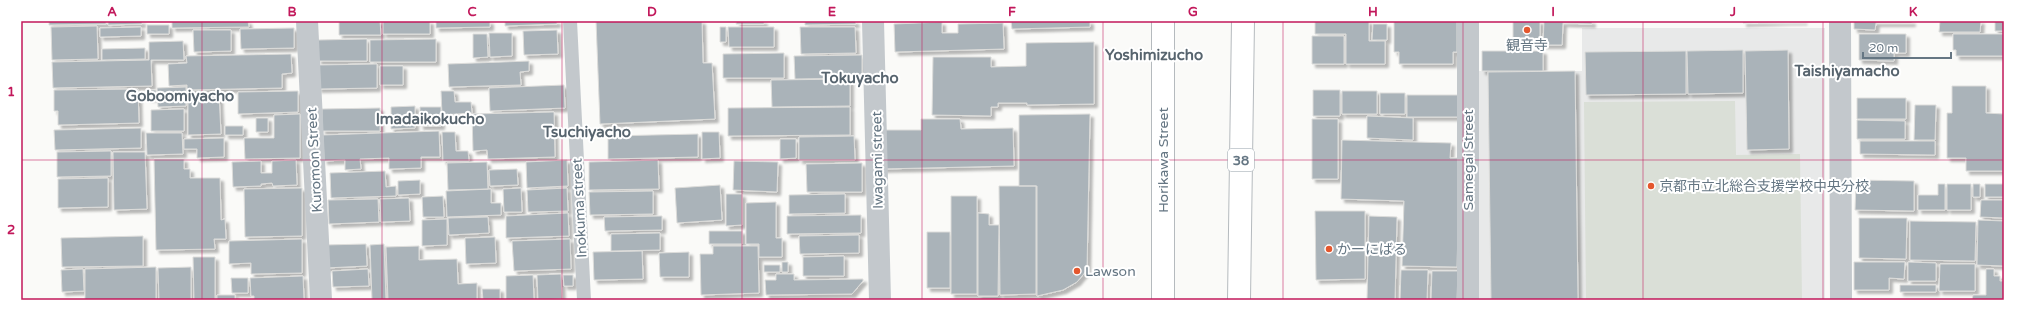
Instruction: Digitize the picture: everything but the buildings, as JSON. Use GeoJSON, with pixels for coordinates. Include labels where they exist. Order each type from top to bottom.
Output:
{"type":"FeatureCollection","features":[{"type":"Feature","properties":{"kind":"main road","name":"Horikawa Street"},"geometry":{"type":"LineString","coordinates":[[1163,300],[1164,21]]}},
{"type":"Feature","properties":{"kind":"main road","name":"38"},"geometry":{"type":"LineString","coordinates":[[1239,300],[1243,21]]}},
{"type":"Feature","properties":{"kind":"street","name":"Kuromon Street"},"geometry":{"type":"LineString","coordinates":[[307,21],[320,300]]}},
{"type":"Feature","properties":{"kind":"street","name":"Iwagami street"},"geometry":{"type":"LineString","coordinates":[[873,21],[880,300]]}},
{"type":"Feature","properties":{"kind":"street","name":"Samegai Street"},"geometry":{"type":"LineString","coordinates":[[1468,21],[1468,300]]}},
{"type":"Feature","properties":{"kind":"street"},"geometry":{"type":"LineString","coordinates":[[1840,21],[1841,300]]}},
{"type":"Feature","properties":{"kind":"lane","name":"Inokuma street"},"geometry":{"type":"LineString","coordinates":[[570,21],[584,300]]}},
{"type":"Feature","properties":{"kind":"shaded area","name":"京都市立北総合支援学校中央分校"},"geometry":{"type":"Polygon","coordinates":[[[1582,28],[1825,28],[1825,300],[1477,300],[1477,71],[1582,71],[1582,28]]]}},
{"type":"Feature","properties":{"kind":"shaded area"},"geometry":{"type":"Polygon","coordinates":[[[1735,101],[1736,155],[1800,154],[1802,299],[1586,300],[1584,102],[1735,101]]]}},
{"type":"Feature","properties":{"kind":"place","name":"観音寺"},"geometry":{"type":"Point","coordinates":[1527,30]}},
{"type":"Feature","properties":{"kind":"place","name":"京都市立北総合支援学校中央分校"},"geometry":{"type":"Point","coordinates":[1651,186]}},
{"type":"Feature","properties":{"kind":"place","name":"かーにばる"},"geometry":{"type":"Point","coordinates":[1329,249]}},
{"type":"Feature","properties":{"kind":"place","name":"Lawson"},"geometry":{"type":"Point","coordinates":[1077,271]}},
{"type":"Feature","properties":{"kind":"district","name":"Yoshimizucho"},"geometry":{"type":"Point","coordinates":[1154,55]}},
{"type":"Feature","properties":{"kind":"district","name":"Taishiyamacho"},"geometry":{"type":"Point","coordinates":[1847,71]}},
{"type":"Feature","properties":{"kind":"district","name":"Tokuyacho"},"geometry":{"type":"Point","coordinates":[860,78]}},
{"type":"Feature","properties":{"kind":"district","name":"Goboomiyacho"},"geometry":{"type":"Point","coordinates":[180,96]}},
{"type":"Feature","properties":{"kind":"district","name":"Imadaikokucho"},"geometry":{"type":"Point","coordinates":[430,119]}},
{"type":"Feature","properties":{"kind":"district","name":"Tsuchiyacho"},"geometry":{"type":"Point","coordinates":[587,132]}}]}
